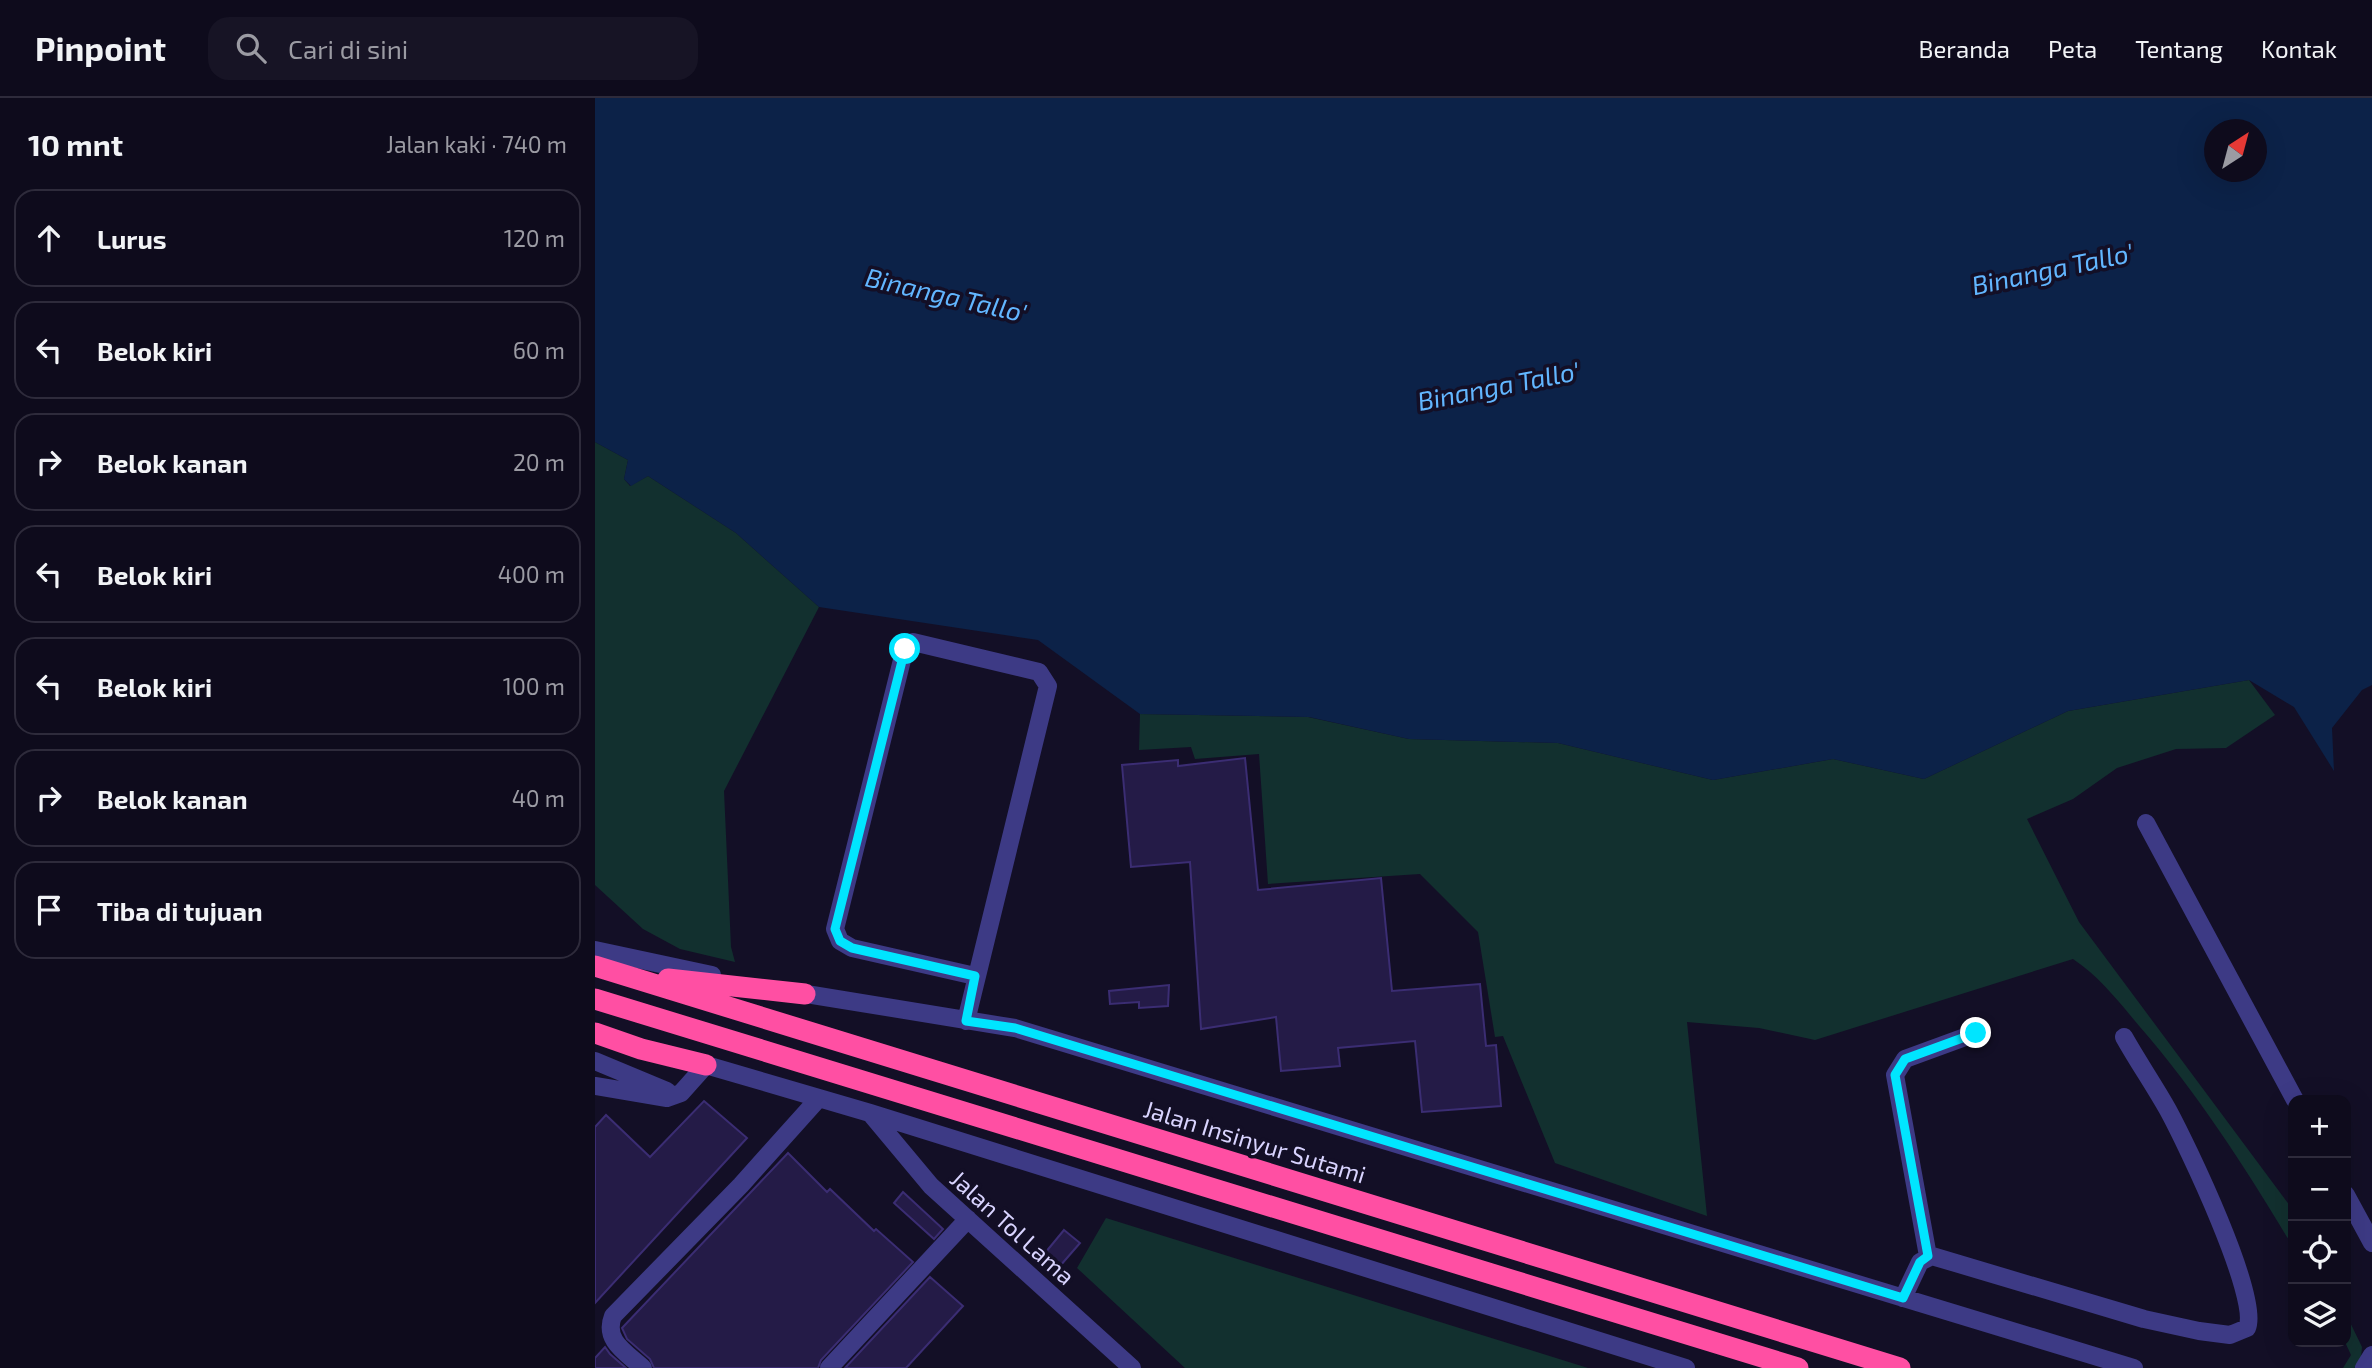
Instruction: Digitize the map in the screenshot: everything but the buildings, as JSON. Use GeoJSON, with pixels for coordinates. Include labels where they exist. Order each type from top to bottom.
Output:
{"type":"FeatureCollection","features":[{"type":"Feature","properties":{"kind":"highway","name":"Jalan Insinyur Sutami"},"geometry":{"type":"LineString","coordinates":[[598,954],[624,974],[1900,1368]]}},
{"type":"Feature","properties":{"kind":"highway"},"geometry":{"type":"LineString","coordinates":[[624,974],[805,994]]}},
{"type":"Feature","properties":{"kind":"highway"},"geometry":{"type":"LineString","coordinates":[[595,999],[1798,1368]]}},
{"type":"Feature","properties":{"kind":"highway"},"geometry":{"type":"LineString","coordinates":[[595,1033],[641,1049],[706,1065]]}},
{"type":"Feature","properties":{"kind":"street"},"geometry":{"type":"LineString","coordinates":[[966,1021],[975,976],[1020,810],[1048,686],[1039,672],[913,642],[904,652],[835,929],[840,941],[852,948],[975,976]]}},
{"type":"Feature","properties":{"kind":"street"},"geometry":{"type":"LineString","coordinates":[[2146,823],[2292,1095]]}},
{"type":"Feature","properties":{"kind":"street"},"geometry":{"type":"LineString","coordinates":[[598,954],[805,994],[1015,1028],[2134,1368]]}},
{"type":"Feature","properties":{"kind":"street"},"geometry":{"type":"LineString","coordinates":[[1928,1256],[1895,1075],[1905,1059],[1976,1033]]}},
{"type":"Feature","properties":{"kind":"street"},"geometry":{"type":"LineString","coordinates":[[1928,1256],[2172,1325],[2218,1335],[2231,1335],[2247,1328],[2249,1310],[2221,1223],[2168,1110],[2124,1037]]}},
{"type":"Feature","properties":{"kind":"street"},"geometry":{"type":"LineString","coordinates":[[595,1061],[649,1084],[681,1093]]}},
{"type":"Feature","properties":{"kind":"street"},"geometry":{"type":"LineString","coordinates":[[595,1086],[660,1098],[681,1093],[706,1065],[870,1113],[1686,1368]]}},
{"type":"Feature","properties":{"kind":"street"},"geometry":{"type":"LineString","coordinates":[[643,1368],[613,1339],[610,1325],[617,1311],[741,1185],[819,1098]]}},
{"type":"Feature","properties":{"kind":"street","name":"Jalan Tol Lama"},"geometry":{"type":"LineString","coordinates":[[870,1113],[921,1176],[1132,1368]]}},
{"type":"Feature","properties":{"kind":"street"},"geometry":{"type":"LineString","coordinates":[[2351,1204],[2372,1243]]}},
{"type":"Feature","properties":{"kind":"street"},"geometry":{"type":"LineString","coordinates":[[829,1368],[968,1219]]}},
{"type":"Feature","properties":{"kind":"street"},"geometry":{"type":"LineString","coordinates":[[1903,1298],[1920,1262],[1928,1256]]}},
{"type":"Feature","properties":{"kind":"street"},"geometry":{"type":"LineString","coordinates":[[2364,1368],[2372,1355]]}},
{"type":"Feature","properties":{"kind":"green space"},"geometry":{"type":"Polygon","coordinates":[[[595,442],[628,460],[624,479],[630,486],[648,476],[736,533],[819,607],[724,791],[731,947],[735,962],[680,949],[643,929],[595,885],[595,442]]]}},
{"type":"Feature","properties":{"kind":"green space"},"geometry":{"type":"Polygon","coordinates":[[[2249,680],[2275,715],[2226,748],[2176,749],[2117,768],[2073,799],[2027,819],[2079,922],[2288,1203],[2288,1239],[2240,1161],[2182,1079],[2109,990],[2073,959],[1815,1040],[1759,1028],[1687,1022],[1707,1216],[1555,1163],[1503,1036],[1495,1037],[1478,932],[1420,874],[1268,884],[1259,754],[1195,759],[1191,747],[1139,750],[1140,714],[1308,717],[1409,739],[1558,743],[1713,780],[1833,759],[1924,779],[2068,711],[2249,680]]]}},
{"type":"Feature","properties":{"kind":"green space"},"geometry":{"type":"Polygon","coordinates":[[[1106,1218],[1588,1368],[1185,1368],[1077,1268],[1106,1218]]]}},
{"type":"Feature","properties":{"kind":"green space"},"geometry":{"type":"Polygon","coordinates":[[[2351,1324],[2362,1347],[2360,1368],[2343,1368],[2351,1355],[2347,1347],[2351,1347],[2351,1324]]]}},
{"type":"Feature","properties":{"kind":"water","name":"Binanga Tallo'"},"geometry":{"type":"Polygon","coordinates":[[[595,98],[2372,98],[2372,685],[2362,690],[2332,728],[2334,771],[2294,707],[2249,680],[2068,711],[1924,779],[1833,759],[1713,780],[1558,743],[1409,739],[1309,717],[1140,714],[1038,640],[819,607],[736,533],[648,476],[631,486],[624,479],[628,460],[595,442],[595,98]]]}},
{"type":"Feature","properties":{"kind":"route"},"geometry":{"type":"LineString","coordinates":[[905,649],[835,929],[836,936],[844,945],[852,948],[975,976],[966,1021],[1015,1028],[1406,1144],[1903,1298],[1920,1262],[1928,1256],[1895,1075],[1905,1059],[1976,1033]]}}]}
